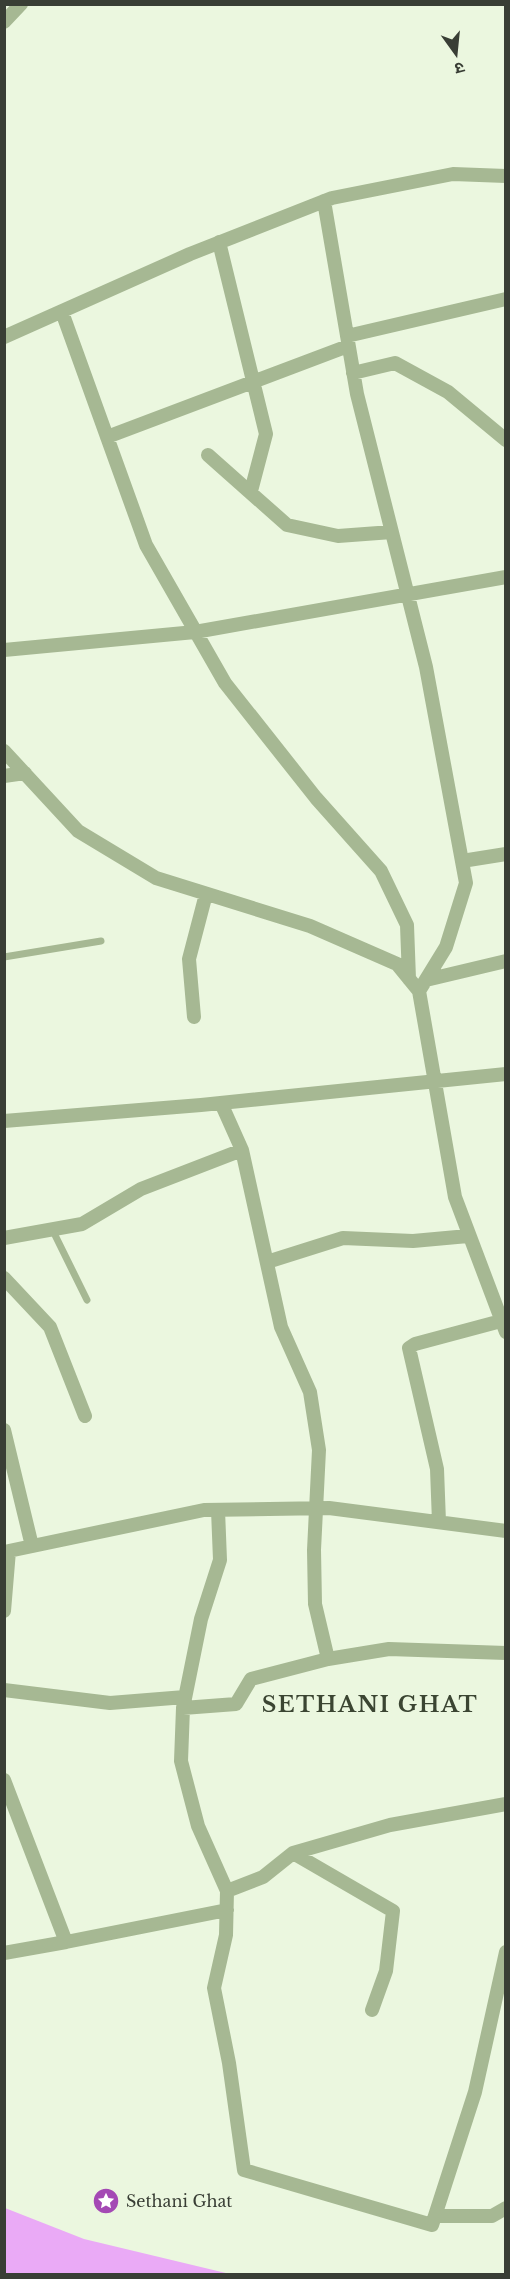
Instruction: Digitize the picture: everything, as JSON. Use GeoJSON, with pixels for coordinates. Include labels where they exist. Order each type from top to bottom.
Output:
{"type":"FeatureCollection","features":[{"type":"Feature","properties":{"kind":"street"},"geometry":{"type":"LineString","coordinates":[[4,22],[21,4]]}},
{"type":"Feature","properties":{"kind":"street"},"geometry":{"type":"LineString","coordinates":[[4,337],[219,242],[324,201],[453,174],[506,176]]}},
{"type":"Feature","properties":{"kind":"street"},"geometry":{"type":"LineString","coordinates":[[324,201],[353,373],[426,668],[466,883],[446,947],[423,986],[435,1080],[455,1197],[503,1327],[415,1344],[409,1348],[438,1468],[440,1522]]}},
{"type":"Feature","properties":{"kind":"street"},"geometry":{"type":"LineString","coordinates":[[219,242],[255,381],[266,435],[251,491]]}},
{"type":"Feature","properties":{"kind":"street"},"geometry":{"type":"LineString","coordinates":[[107,437],[255,381],[348,341],[506,299]]}},
{"type":"Feature","properties":{"kind":"street"},"geometry":{"type":"LineString","coordinates":[[62,312],[146,545],[225,683],[316,798],[381,871],[407,925],[409,979]]}},
{"type":"Feature","properties":{"kind":"street"},"geometry":{"type":"LineString","coordinates":[[353,373],[395,363],[448,392],[506,440]]}},
{"type":"Feature","properties":{"kind":"street"},"geometry":{"type":"LineString","coordinates":[[208,455],[287,525],[338,536],[392,532]]}},
{"type":"Feature","properties":{"kind":"street"},"geometry":{"type":"LineString","coordinates":[[4,650],[195,632],[506,578]]}},
{"type":"Feature","properties":{"kind":"street"},"geometry":{"type":"LineString","coordinates":[[4,751],[78,831],[156,878],[310,926],[397,964],[409,979],[423,986],[506,961]]}},
{"type":"Feature","properties":{"kind":"street"},"geometry":{"type":"LineString","coordinates":[[4,776],[25,773]]}},
{"type":"Feature","properties":{"kind":"street"},"geometry":{"type":"LineString","coordinates":[[462,861],[506,854]]}},
{"type":"Feature","properties":{"kind":"street"},"geometry":{"type":"LineString","coordinates":[[194,1017],[189,959],[206,894]]}},
{"type":"Feature","properties":{"kind":"street"},"geometry":{"type":"LineString","coordinates":[[4,1121],[221,1103],[506,1074]]}},
{"type":"Feature","properties":{"kind":"street"},"geometry":{"type":"LineString","coordinates":[[221,1103],[242,1150],[281,1327],[310,1392],[319,1450],[315,1604],[328,1659]]}},
{"type":"Feature","properties":{"kind":"street"},"geometry":{"type":"LineString","coordinates":[[4,1238],[82,1224],[141,1189],[242,1150]]}},
{"type":"Feature","properties":{"kind":"street"},"geometry":{"type":"LineString","coordinates":[[267,1262],[343,1238],[413,1242],[468,1236]]}},
{"type":"Feature","properties":{"kind":"street"},"geometry":{"type":"LineString","coordinates":[[4,1278],[50,1327],[85,1416]]}},
{"type":"Feature","properties":{"kind":"street"},"geometry":{"type":"LineString","coordinates":[[4,1430],[9,1464],[32,1546]]}},
{"type":"Feature","properties":{"kind":"street"},"geometry":{"type":"LineString","coordinates":[[4,1611],[7,1551],[204,1510],[316,1508],[506,1531]]}},
{"type":"Feature","properties":{"kind":"street"},"geometry":{"type":"LineString","coordinates":[[218,1510],[220,1560],[201,1619],[184,1703],[181,1761],[198,1826],[227,1891],[226,1935],[214,1988],[229,2063],[244,2170],[430,2225],[476,2092],[506,1952]]}},
{"type":"Feature","properties":{"kind":"street"},"geometry":{"type":"LineString","coordinates":[[4,1690],[110,1703],[236,1704],[251,1679],[328,1659],[389,1649],[506,1653]]}},
{"type":"Feature","properties":{"kind":"street"},"geometry":{"type":"LineString","coordinates":[[4,1780],[66,1942]]}},
{"type":"Feature","properties":{"kind":"street"},"geometry":{"type":"LineString","coordinates":[[227,1891],[263,1877],[293,1853],[390,1825],[506,1804]]}},
{"type":"Feature","properties":{"kind":"street"},"geometry":{"type":"LineString","coordinates":[[293,1853],[393,1911],[386,1971],[372,2010]]}},
{"type":"Feature","properties":{"kind":"street"},"geometry":{"type":"LineString","coordinates":[[4,1953],[227,1910]]}},
{"type":"Feature","properties":{"kind":"street"},"geometry":{"type":"LineString","coordinates":[[435,2216],[492,2216],[506,2208]]}},
{"type":"Feature","properties":{"kind":"lane"},"geometry":{"type":"LineString","coordinates":[[4,957],[101,941]]}},
{"type":"Feature","properties":{"kind":"lane"},"geometry":{"type":"LineString","coordinates":[[52,1229],[87,1300]]}},
{"type":"Feature","properties":{"kind":"shaded area"},"geometry":{"type":"Polygon","coordinates":[[[5,2208],[84,2239],[230,2274],[5,2274],[5,2208]]]}},
{"type":"Feature","properties":{"kind":"place","name":"Sethani Ghat"},"geometry":{"type":"Point","coordinates":[106,2201]}},
{"type":"Feature","properties":{"kind":"district","name":"SETHANI GHAT"},"geometry":{"type":"Point","coordinates":[370,1704]}}]}
